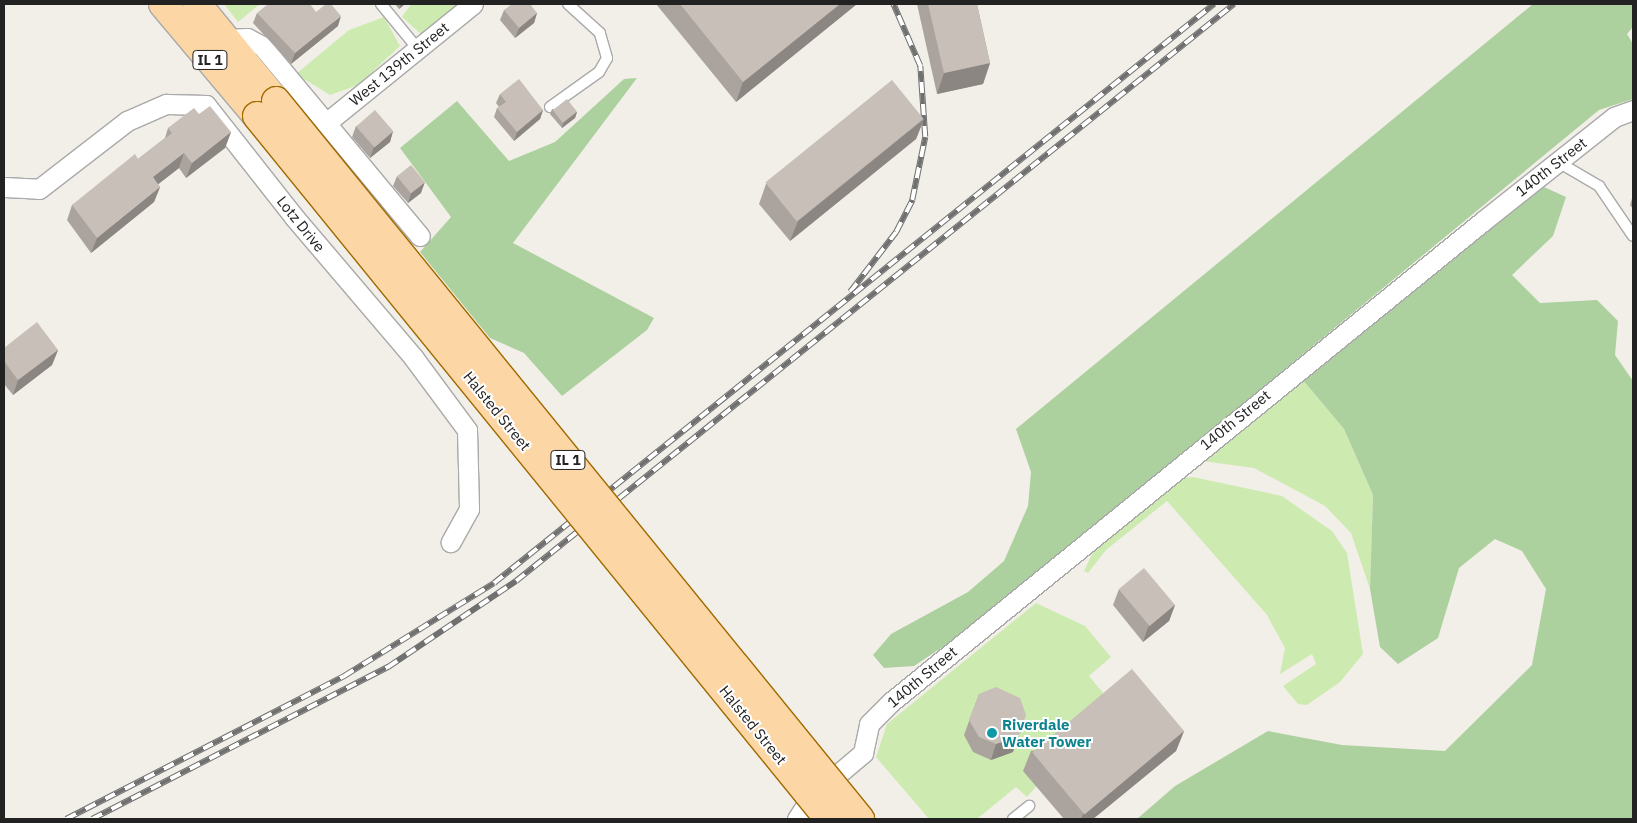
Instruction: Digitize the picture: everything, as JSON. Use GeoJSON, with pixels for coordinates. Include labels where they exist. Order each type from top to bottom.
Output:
{"type":"FeatureCollection","features":[{"type":"Feature","properties":{"kind":"main road","name":"Halsted Street"},"geometry":{"type":"LineString","coordinates":[[163,4],[266,108],[860,819]]}},
{"type":"Feature","properties":{"kind":"main road","name":"Halsted Street"},"geometry":{"type":"LineString","coordinates":[[197,4],[226,40],[266,108],[829,819]]}},
{"type":"Feature","properties":{"kind":"street","name":"West 139th Street"},"geometry":{"type":"LineString","coordinates":[[326,124],[473,4]]}},
{"type":"Feature","properties":{"kind":"street"},"geometry":{"type":"LineString","coordinates":[[226,40],[247,38],[262,46],[420,236]]}},
{"type":"Feature","properties":{"kind":"street","name":"Lotz Drive"},"geometry":{"type":"LineString","coordinates":[[4,187],[39,189],[127,121],[166,104],[206,105],[294,217],[413,356],[467,430],[469,510],[451,542]]}},
{"type":"Feature","properties":{"kind":"street","name":"140th Street"},"geometry":{"type":"LineString","coordinates":[[798,819],[812,796],[863,753],[870,724],[891,702],[1614,117],[1633,110]]}},
{"type":"Feature","properties":{"kind":"lane"},"geometry":{"type":"LineString","coordinates":[[381,4],[418,49]]}},
{"type":"Feature","properties":{"kind":"lane"},"geometry":{"type":"LineString","coordinates":[[550,107],[599,72],[607,58],[600,33],[568,4]]}},
{"type":"Feature","properties":{"kind":"lane"},"geometry":{"type":"LineString","coordinates":[[1558,162],[1598,186],[1633,236]]}},
{"type":"Feature","properties":{"kind":"lane"},"geometry":{"type":"LineString","coordinates":[[1013,819],[1029,806]]}},
{"type":"Feature","properties":{"kind":"green space"},"geometry":{"type":"Polygon","coordinates":[[[224,4],[260,4],[238,22],[224,4]]]}},
{"type":"Feature","properties":{"kind":"green space"},"geometry":{"type":"Polygon","coordinates":[[[411,4],[462,4],[421,34],[402,17],[411,4]]]}},
{"type":"Feature","properties":{"kind":"green space"},"geometry":{"type":"Polygon","coordinates":[[[1533,4],[1633,4],[1633,27],[1627,34],[1633,44],[1633,99],[1599,110],[971,628],[914,666],[884,668],[873,655],[891,634],[968,592],[1004,561],[1028,506],[1031,472],[1016,429],[1533,4]]]}},
{"type":"Feature","properties":{"kind":"green space"},"geometry":{"type":"Polygon","coordinates":[[[384,17],[400,46],[358,85],[330,95],[296,74],[349,30],[384,17]]]}},
{"type":"Feature","properties":{"kind":"green space"},"geometry":{"type":"Polygon","coordinates":[[[637,78],[513,243],[654,318],[647,330],[562,396],[524,353],[490,338],[420,252],[451,217],[400,148],[457,101],[509,161],[555,142],[624,79],[637,78]]]}},
{"type":"Feature","properties":{"kind":"green space"},"geometry":{"type":"Polygon","coordinates":[[[1544,187],[1566,197],[1553,236],[1512,275],[1540,303],[1597,300],[1618,321],[1615,355],[1633,381],[1633,819],[1137,819],[1175,786],[1268,731],[1342,745],[1445,751],[1532,665],[1546,589],[1522,551],[1495,539],[1459,568],[1438,638],[1398,664],[1380,647],[1370,589],[1373,495],[1344,429],[1302,379],[1544,187]]]}},
{"type":"Feature","properties":{"kind":"green space"},"geometry":{"type":"Polygon","coordinates":[[[1302,379],[1344,429],[1373,495],[1370,589],[1351,533],[1325,506],[1254,468],[1202,461],[1302,379]]]}},
{"type":"Feature","properties":{"kind":"green space"},"geometry":{"type":"Polygon","coordinates":[[[1193,477],[1282,496],[1332,531],[1347,553],[1363,654],[1340,682],[1307,705],[1298,704],[1283,686],[1316,664],[1312,654],[1280,674],[1285,648],[1267,615],[1167,501],[1106,550],[1088,573],[1084,571],[1093,552],[1179,479],[1193,477]]]}},
{"type":"Feature","properties":{"kind":"green space"},"geometry":{"type":"Polygon","coordinates":[[[1036,603],[1085,626],[1111,657],[1089,676],[1110,701],[1027,797],[1016,787],[977,819],[929,819],[876,757],[887,724],[1036,603]]]}},
{"type":"Feature","properties":{"kind":"building"},"geometry":{"type":"Polygon","coordinates":[[[268,4],[310,4],[316,12],[326,4],[331,4],[341,16],[295,53],[257,13],[268,4]]]}},
{"type":"Feature","properties":{"kind":"building"},"geometry":{"type":"Polygon","coordinates":[[[512,4],[530,4],[537,13],[519,28],[504,10],[512,4]]]}},
{"type":"Feature","properties":{"kind":"building"},"geometry":{"type":"Polygon","coordinates":[[[680,4],[840,4],[743,82],[680,4]]]}},
{"type":"Feature","properties":{"kind":"building"},"geometry":{"type":"Polygon","coordinates":[[[928,4],[977,4],[990,63],[944,73],[928,4]]]}},
{"type":"Feature","properties":{"kind":"building"},"geometry":{"type":"Polygon","coordinates":[[[519,79],[543,110],[517,132],[497,108],[506,102],[500,94],[519,79]]]}},
{"type":"Feature","properties":{"kind":"building"},"geometry":{"type":"Polygon","coordinates":[[[892,80],[923,119],[797,221],[765,183],[892,80]]]}},
{"type":"Feature","properties":{"kind":"building"},"geometry":{"type":"Polygon","coordinates":[[[567,99],[577,112],[563,123],[553,110],[567,99]]]}},
{"type":"Feature","properties":{"kind":"building"},"geometry":{"type":"Polygon","coordinates":[[[210,106],[231,132],[192,163],[184,153],[153,177],[160,187],[97,238],[72,205],[135,154],[138,159],[172,133],[168,128],[194,108],[199,114],[210,106]]]}},
{"type":"Feature","properties":{"kind":"building"},"geometry":{"type":"Polygon","coordinates":[[[375,110],[393,131],[375,148],[356,126],[375,110]]]}},
{"type":"Feature","properties":{"kind":"building"},"geometry":{"type":"Polygon","coordinates":[[[411,165],[425,182],[411,193],[397,176],[411,165]]]}},
{"type":"Feature","properties":{"kind":"building"},"geometry":{"type":"Polygon","coordinates":[[[37,322],[58,350],[18,380],[4,361],[4,348],[37,322]]]}},
{"type":"Feature","properties":{"kind":"building"},"geometry":{"type":"Polygon","coordinates":[[[1144,568],[1175,605],[1150,626],[1119,589],[1144,568]]]}},
{"type":"Feature","properties":{"kind":"building"},"geometry":{"type":"Polygon","coordinates":[[[1132,669],[1184,731],[1084,815],[1032,753],[1132,669]]]}},
{"type":"Feature","properties":{"kind":"building","name":"Riverdale Water Tower"},"geometry":{"type":"Polygon","coordinates":[[[996,687],[1020,698],[1026,715],[1019,736],[996,744],[979,737],[969,720],[979,694],[996,687]]]}},
{"type":"Feature","properties":{"kind":"railway"},"geometry":{"type":"LineString","coordinates":[[850,292],[896,232],[912,200],[925,137],[920,66],[893,4]]}},
{"type":"Feature","properties":{"kind":"railway"},"geometry":{"type":"LineString","coordinates":[[66,819],[344,676],[494,583],[1214,4]]}},
{"type":"Feature","properties":{"kind":"railway"},"geometry":{"type":"LineString","coordinates":[[92,819],[388,667],[516,581],[1234,4]]}},
{"type":"Feature","properties":{"kind":"place","name":"Riverdale Water Tower"},"geometry":{"type":"Point","coordinates":[992,733]}}]}
